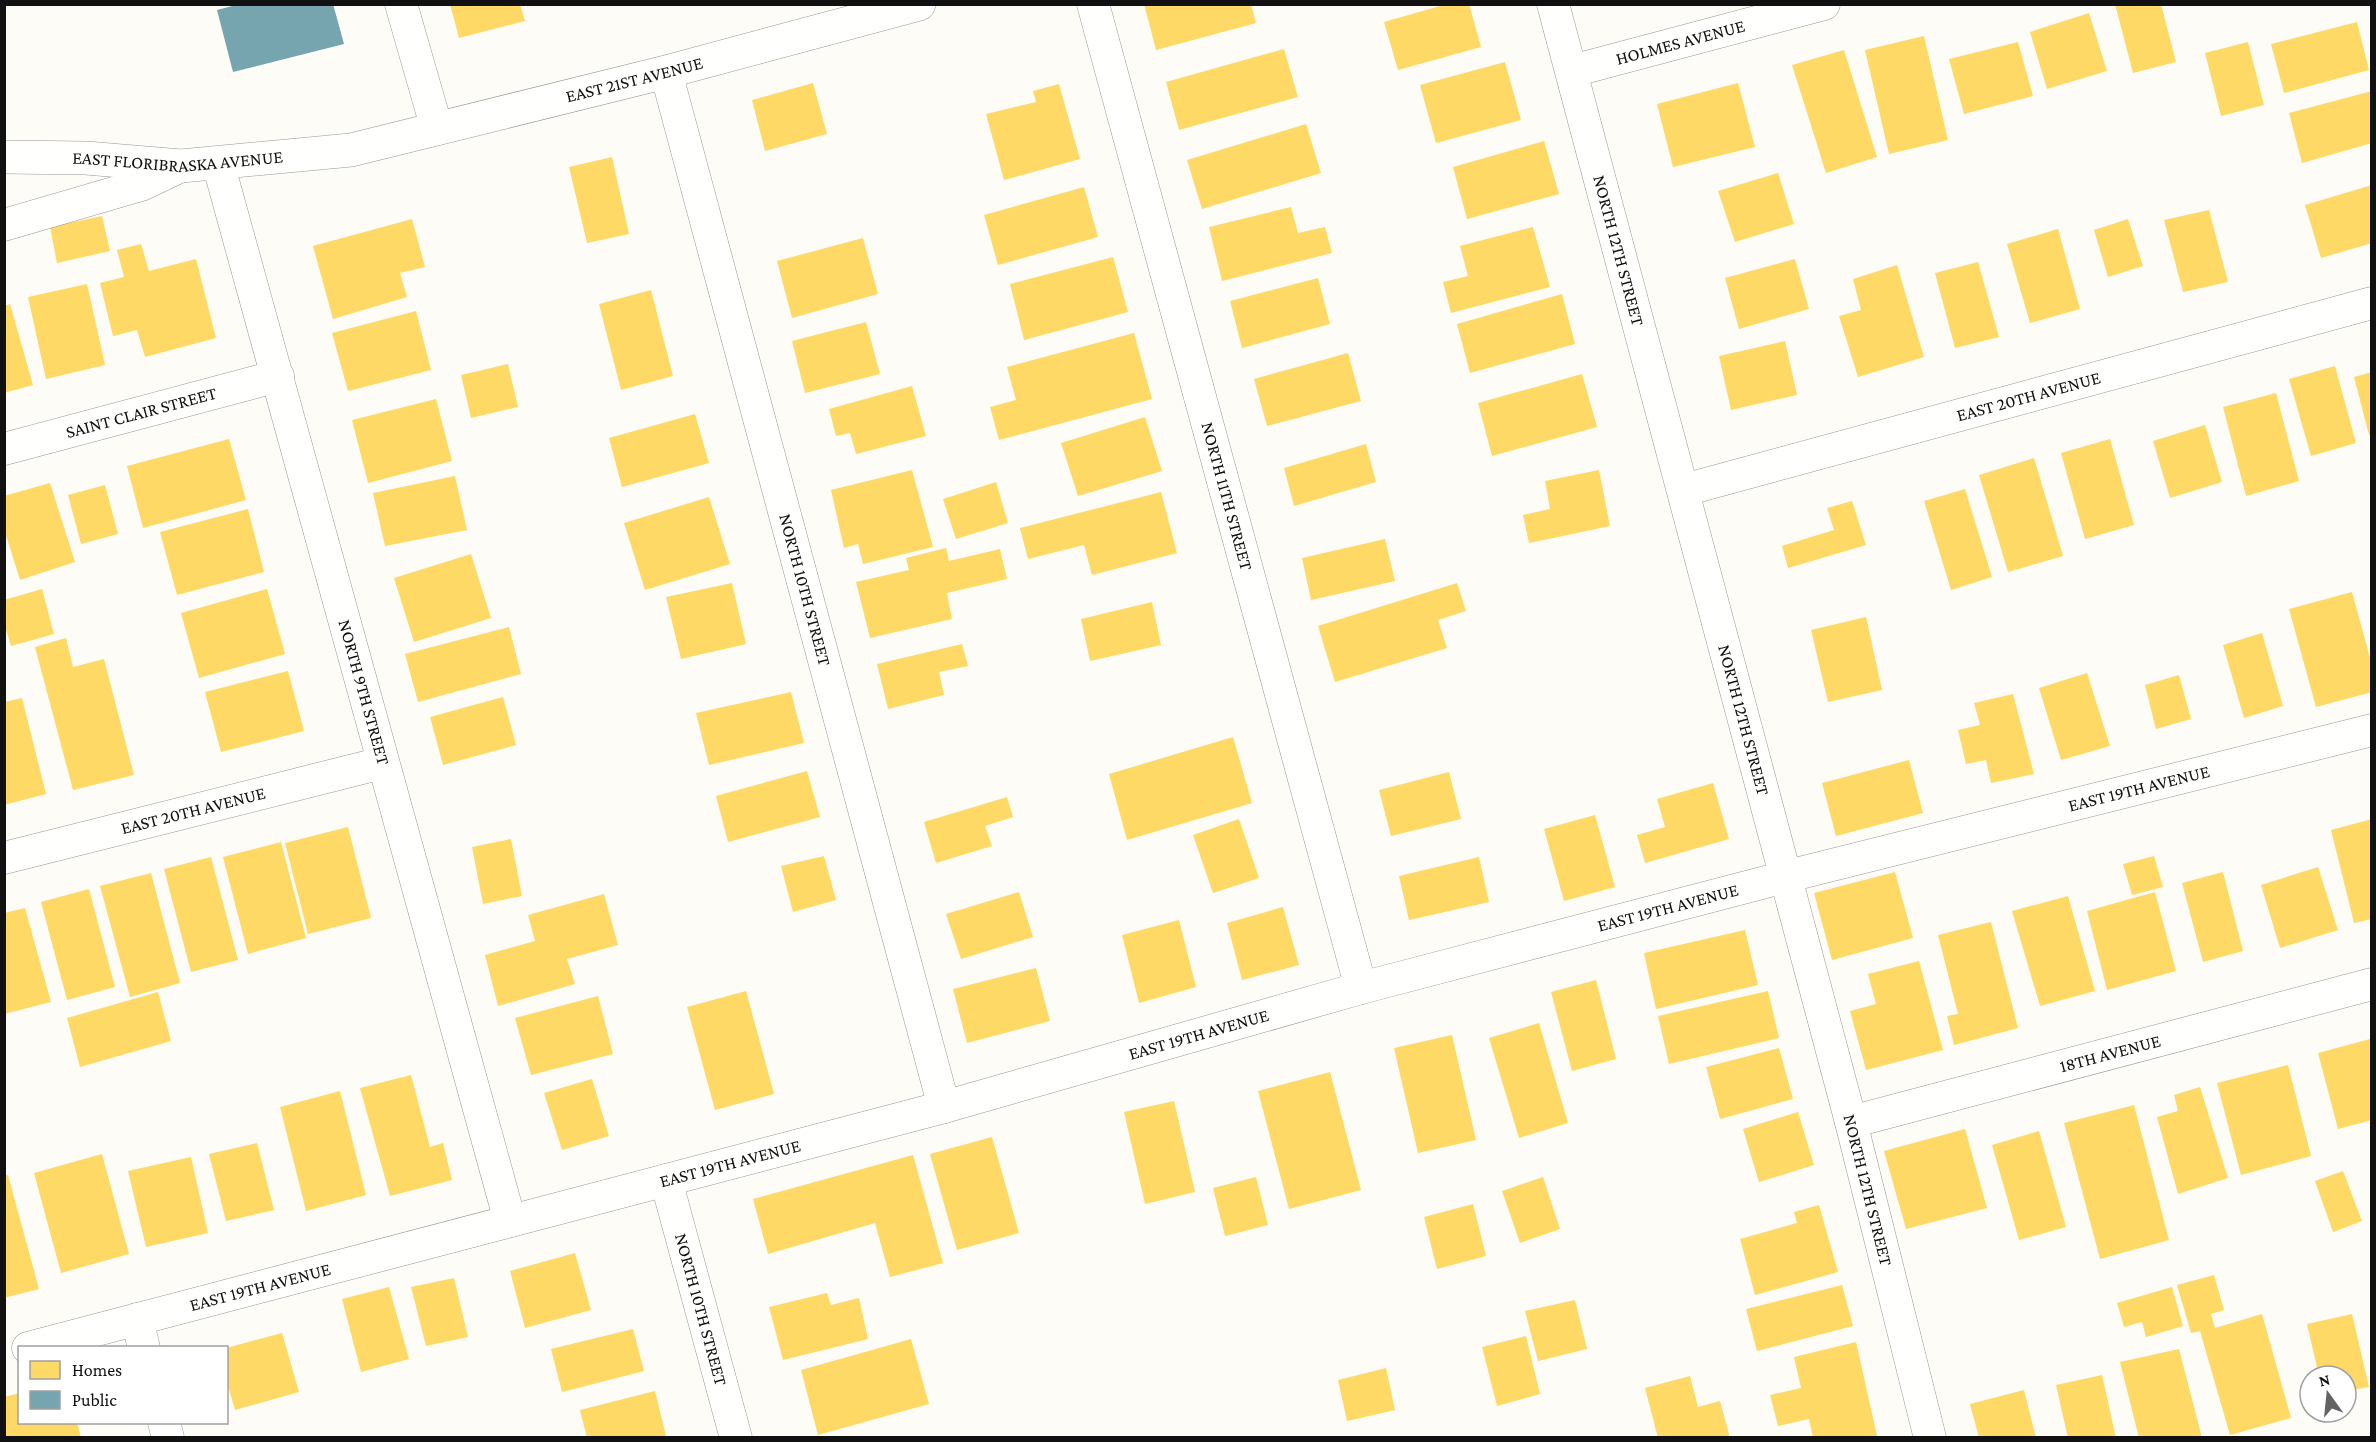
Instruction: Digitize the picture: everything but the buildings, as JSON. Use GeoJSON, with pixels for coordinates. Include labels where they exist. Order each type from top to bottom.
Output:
{"type":"FeatureCollection","features":[{"type":"Feature","properties":{"kind":"street"},"geometry":{"type":"LineString","coordinates":[[401,4],[437,129]]}},
{"type":"Feature","properties":{"kind":"street","name":"EAST 21ST AVENUE"},"geometry":{"type":"LineString","coordinates":[[351,150],[666,72],[919,4]]}},
{"type":"Feature","properties":{"kind":"street","name":"NORTH 11TH STREET"},"geometry":{"type":"LineString","coordinates":[[1093,4],[1361,988]]}},
{"type":"Feature","properties":{"kind":"street","name":"NORTH 12TH STREET"},"geometry":{"type":"LineString","coordinates":[[1553,4],[1851,1122],[1930,1437]]}},
{"type":"Feature","properties":{"kind":"street","name":"HOLMES AVENUE"},"geometry":{"type":"LineString","coordinates":[[1572,71],[1824,4]]}},
{"type":"Feature","properties":{"kind":"street","name":"NORTH 10TH STREET"},"geometry":{"type":"LineString","coordinates":[[666,72],[944,1107]]}},
{"type":"Feature","properties":{"kind":"street","name":"EAST FLORIBRASKA AVENUE"},"geometry":{"type":"LineString","coordinates":[[4,157],[86,158],[181,166],[351,150]]}},
{"type":"Feature","properties":{"kind":"street","name":"NORTH 9TH STREET"},"geometry":{"type":"LineString","coordinates":[[218,163],[510,1221]]}},
{"type":"Feature","properties":{"kind":"street"},"geometry":{"type":"LineString","coordinates":[[4,225],[141,185],[181,166]]}},
{"type":"Feature","properties":{"kind":"street","name":"EAST 20TH AVENUE"},"geometry":{"type":"LineString","coordinates":[[1684,490],[2372,303]]}},
{"type":"Feature","properties":{"kind":"street","name":"SAINT CLAIR STREET"},"geometry":{"type":"LineString","coordinates":[[4,449],[278,376]]}},
{"type":"Feature","properties":{"kind":"street","name":"EAST 19TH AVENUE"},"geometry":{"type":"LineString","coordinates":[[36,1346],[140,1333],[510,1221],[944,1107],[1361,988],[1785,877],[2372,730]]}},
{"type":"Feature","properties":{"kind":"street","name":"EAST 20TH AVENUE"},"geometry":{"type":"LineString","coordinates":[[4,858],[382,763]]}},
{"type":"Feature","properties":{"kind":"street","name":"18TH AVENUE"},"geometry":{"type":"LineString","coordinates":[[1851,1122],[2372,984]]}},
{"type":"Feature","properties":{"kind":"street","name":"NORTH 10TH STREET"},"geometry":{"type":"LineString","coordinates":[[666,1180],[736,1437]]}}]}
